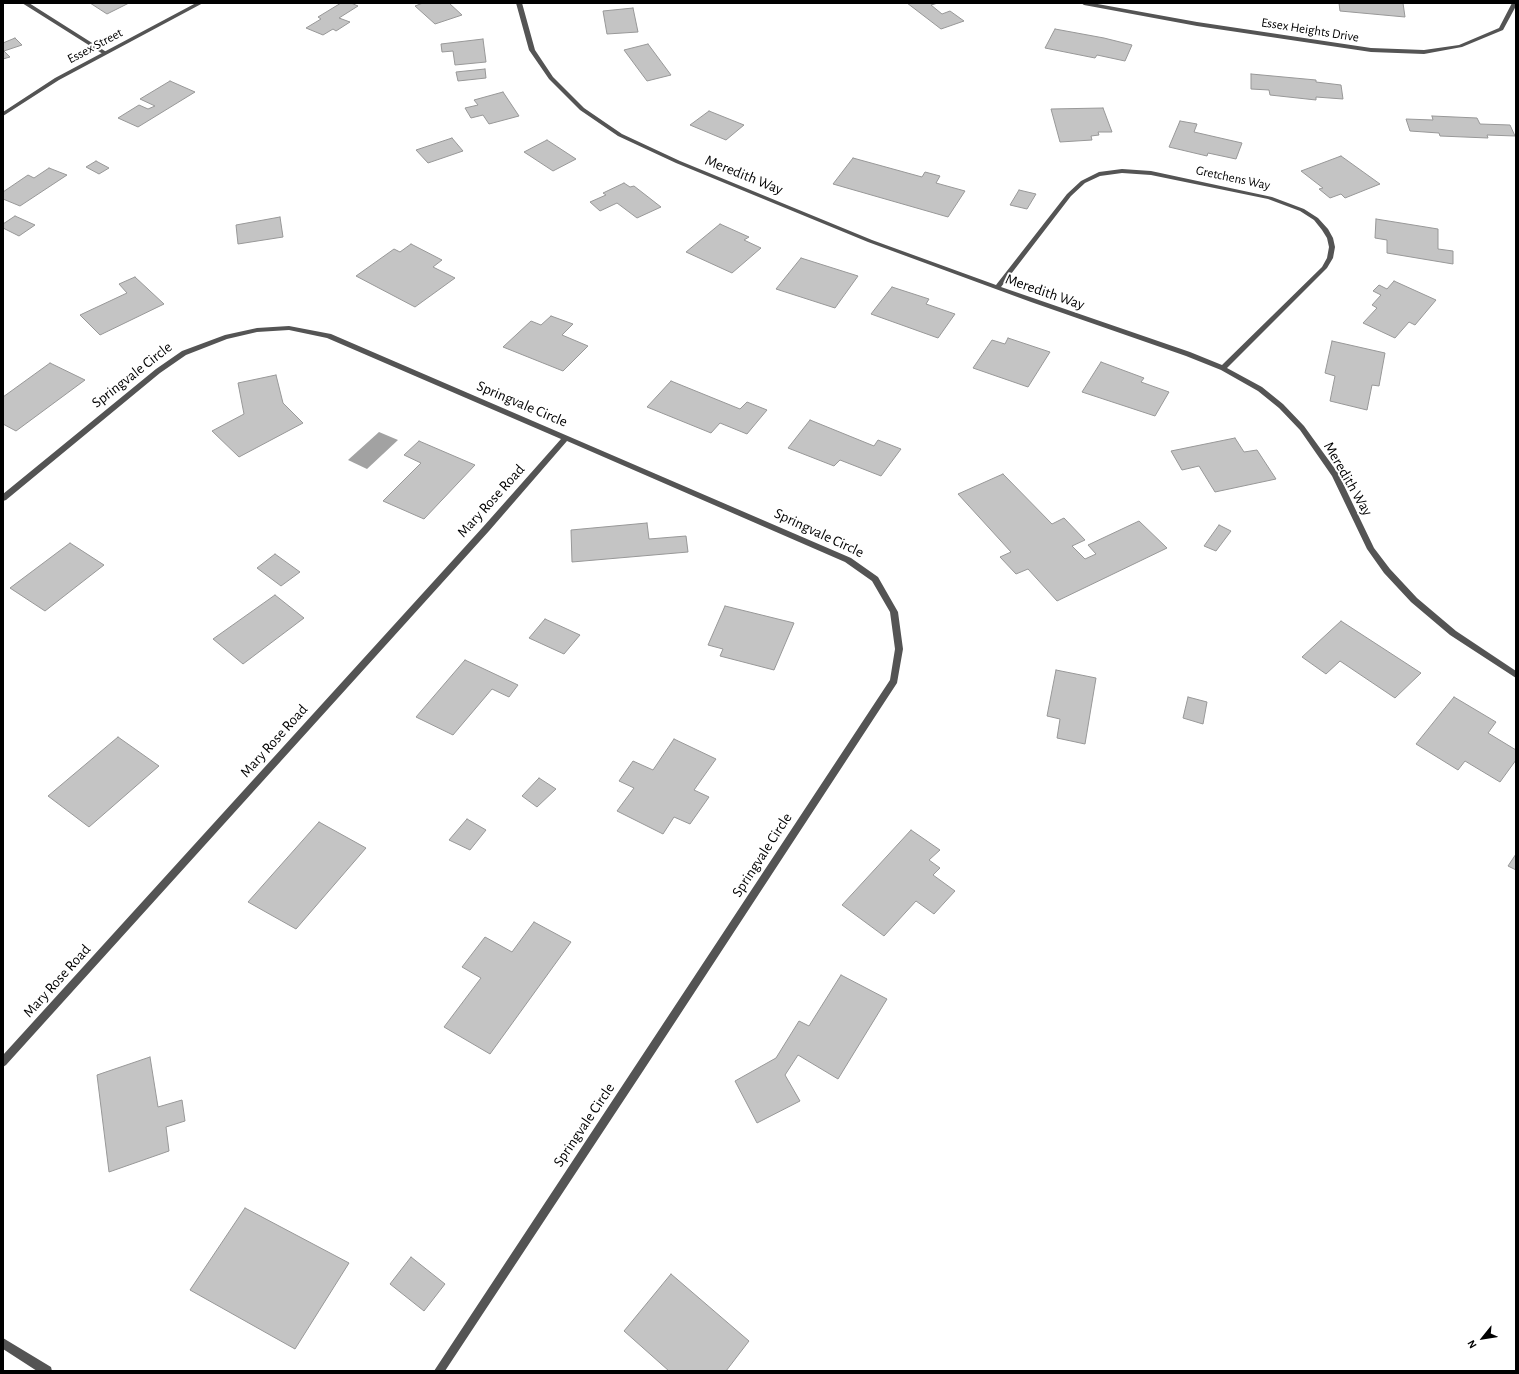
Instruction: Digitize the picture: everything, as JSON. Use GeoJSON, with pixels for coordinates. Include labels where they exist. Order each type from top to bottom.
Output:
{"type":"FeatureCollection","features":[{"type":"Feature","properties":{"kind":"street"},"geometry":{"type":"LineString","coordinates":[[25,3],[105,53]]}},
{"type":"Feature","properties":{"kind":"street","name":"Essex Street"},"geometry":{"type":"LineString","coordinates":[[3,114],[57,79],[200,3]]}},
{"type":"Feature","properties":{"kind":"street","name":"Meredith Way"},"geometry":{"type":"LineString","coordinates":[[519,3],[532,50],[551,78],[582,109],[620,134],[678,162],[862,238],[997,288],[1188,354],[1223,368],[1260,389],[1281,406],[1302,428],[1335,476],[1371,549],[1387,571],[1414,600],[1453,633],[1516,675]]}},
{"type":"Feature","properties":{"kind":"street","name":"Essex Heights Drive"},"geometry":{"type":"LineString","coordinates":[[1084,3],[1197,24],[1371,50],[1424,52],[1460,46],[1500,28],[1515,3]]}},
{"type":"Feature","properties":{"kind":"street","name":"Gretchens Way"},"geometry":{"type":"LineString","coordinates":[[997,288],[1072,192],[1086,180],[1104,173],[1122,170],[1151,173],[1270,198],[1302,210],[1316,219],[1325,229],[1330,238],[1332,247],[1330,258],[1324,268],[1223,368]]}},
{"type":"Feature","properties":{"kind":"street","name":"Springvale Circle"},"geometry":{"type":"LineString","coordinates":[[3,498],[158,371],[184,353],[225,337],[257,330],[289,328],[329,336],[848,560],[875,579],[894,612],[899,649],[894,682],[439,1371]]}},
{"type":"Feature","properties":{"kind":"street","name":"Mary Rose Road"},"geometry":{"type":"LineString","coordinates":[[3,1062],[486,529],[565,439]]}},
{"type":"Feature","properties":{"kind":"street"},"geometry":{"type":"LineString","coordinates":[[3,1342],[47,1371]]}},
{"type":"Feature","properties":{"kind":"shaded area"},"geometry":{"type":"Polygon","coordinates":[[[379,432],[398,440],[367,469],[348,460],[379,432]]]}},
{"type":"Feature","properties":{"kind":"building"},"geometry":{"type":"Polygon","coordinates":[[[90,3],[129,3],[107,14],[90,3]]]}},
{"type":"Feature","properties":{"kind":"building"},"geometry":{"type":"Polygon","coordinates":[[[341,3],[351,3],[358,6],[339,18],[350,22],[336,31],[333,29],[323,35],[306,28],[321,19],[318,17],[341,3]]]}},
{"type":"Feature","properties":{"kind":"building"},"geometry":{"type":"Polygon","coordinates":[[[423,3],[449,3],[462,15],[435,24],[415,6],[423,3]]]}},
{"type":"Feature","properties":{"kind":"building"},"geometry":{"type":"Polygon","coordinates":[[[907,3],[938,3],[931,5],[942,14],[950,11],[964,21],[941,29],[907,3]]]}},
{"type":"Feature","properties":{"kind":"building"},"geometry":{"type":"Polygon","coordinates":[[[1339,3],[1403,3],[1405,17],[1340,11],[1339,3]]]}},
{"type":"Feature","properties":{"kind":"building"},"geometry":{"type":"Polygon","coordinates":[[[633,8],[638,32],[607,34],[603,11],[633,8]]]}},
{"type":"Feature","properties":{"kind":"building"},"geometry":{"type":"Polygon","coordinates":[[[1055,29],[1132,45],[1125,61],[1097,55],[1095,58],[1045,48],[1055,29]]]}},
{"type":"Feature","properties":{"kind":"building"},"geometry":{"type":"Polygon","coordinates":[[[15,38],[22,45],[4,51],[10,57],[3,59],[3,43],[15,38]]]}},
{"type":"Feature","properties":{"kind":"building"},"geometry":{"type":"Polygon","coordinates":[[[483,39],[486,62],[455,65],[453,51],[442,52],[441,44],[483,39]]]}},
{"type":"Feature","properties":{"kind":"building"},"geometry":{"type":"Polygon","coordinates":[[[648,44],[671,75],[647,81],[624,50],[648,44]]]}},
{"type":"Feature","properties":{"kind":"building"},"geometry":{"type":"Polygon","coordinates":[[[485,69],[486,78],[458,81],[456,72],[485,69]]]}},
{"type":"Feature","properties":{"kind":"building"},"geometry":{"type":"Polygon","coordinates":[[[1251,74],[1316,80],[1316,82],[1341,85],[1343,99],[1316,97],[1316,100],[1270,95],[1269,90],[1251,89],[1251,74]]]}},
{"type":"Feature","properties":{"kind":"building"},"geometry":{"type":"Polygon","coordinates":[[[170,81],[195,92],[138,127],[118,118],[139,105],[148,109],[155,106],[140,99],[170,81]]]}},
{"type":"Feature","properties":{"kind":"building"},"geometry":{"type":"Polygon","coordinates":[[[503,92],[519,116],[489,124],[483,115],[471,118],[465,108],[478,105],[474,100],[503,92]]]}},
{"type":"Feature","properties":{"kind":"building"},"geometry":{"type":"Polygon","coordinates":[[[1103,108],[1112,132],[1098,132],[1099,135],[1091,136],[1092,140],[1060,142],[1051,109],[1103,108]]]}},
{"type":"Feature","properties":{"kind":"building"},"geometry":{"type":"Polygon","coordinates":[[[709,111],[744,125],[726,140],[690,125],[709,111]]]}},
{"type":"Feature","properties":{"kind":"building"},"geometry":{"type":"Polygon","coordinates":[[[1432,116],[1477,118],[1480,124],[1510,125],[1515,136],[1487,135],[1488,138],[1440,136],[1439,133],[1410,131],[1406,119],[1433,120],[1432,116]]]}},
{"type":"Feature","properties":{"kind":"building"},"geometry":{"type":"Polygon","coordinates":[[[1180,121],[1197,124],[1194,132],[1242,143],[1236,159],[1208,153],[1207,156],[1169,147],[1180,121]]]}},
{"type":"Feature","properties":{"kind":"building"},"geometry":{"type":"Polygon","coordinates":[[[452,138],[463,151],[428,163],[416,150],[452,138]]]}},
{"type":"Feature","properties":{"kind":"building"},"geometry":{"type":"Polygon","coordinates":[[[547,140],[576,159],[553,171],[524,152],[547,140]]]}},
{"type":"Feature","properties":{"kind":"building"},"geometry":{"type":"Polygon","coordinates":[[[1341,156],[1380,184],[1345,198],[1341,194],[1330,198],[1319,189],[1323,188],[1301,171],[1341,156]]]}},
{"type":"Feature","properties":{"kind":"building"},"geometry":{"type":"Polygon","coordinates":[[[853,158],[922,177],[925,172],[940,176],[936,183],[965,191],[948,217],[833,184],[853,158]]]}},
{"type":"Feature","properties":{"kind":"building"},"geometry":{"type":"Polygon","coordinates":[[[96,161],[109,168],[99,174],[86,167],[96,161]]]}},
{"type":"Feature","properties":{"kind":"building"},"geometry":{"type":"Polygon","coordinates":[[[49,168],[67,175],[20,206],[3,199],[3,192],[28,175],[34,178],[49,168]]]}},
{"type":"Feature","properties":{"kind":"building"},"geometry":{"type":"Polygon","coordinates":[[[624,183],[630,187],[634,186],[661,207],[637,218],[617,203],[600,211],[590,202],[606,195],[603,193],[624,183]]]}},
{"type":"Feature","properties":{"kind":"building"},"geometry":{"type":"Polygon","coordinates":[[[1019,190],[1036,194],[1027,209],[1010,205],[1019,190]]]}},
{"type":"Feature","properties":{"kind":"building"},"geometry":{"type":"Polygon","coordinates":[[[15,216],[35,225],[19,236],[3,228],[3,224],[15,216]]]}},
{"type":"Feature","properties":{"kind":"building"},"geometry":{"type":"Polygon","coordinates":[[[280,217],[283,237],[238,244],[236,225],[280,217]]]}},
{"type":"Feature","properties":{"kind":"building"},"geometry":{"type":"Polygon","coordinates":[[[1376,219],[1438,229],[1438,249],[1453,251],[1453,264],[1387,253],[1387,240],[1375,238],[1376,219]]]}},
{"type":"Feature","properties":{"kind":"building"},"geometry":{"type":"Polygon","coordinates":[[[720,224],[749,237],[744,240],[761,248],[732,273],[686,252],[720,224]]]}},
{"type":"Feature","properties":{"kind":"building"},"geometry":{"type":"Polygon","coordinates":[[[411,244],[442,260],[433,267],[455,278],[415,307],[356,276],[394,249],[400,252],[411,244]]]}},
{"type":"Feature","properties":{"kind":"building"},"geometry":{"type":"Polygon","coordinates":[[[801,258],[858,276],[835,308],[776,289],[801,258]]]}},
{"type":"Feature","properties":{"kind":"building"},"geometry":{"type":"Polygon","coordinates":[[[135,277],[164,304],[100,335],[80,315],[127,293],[119,284],[135,277]]]}},
{"type":"Feature","properties":{"kind":"building"},"geometry":{"type":"Polygon","coordinates":[[[1394,281],[1436,300],[1415,325],[1409,322],[1395,338],[1363,323],[1377,308],[1372,305],[1381,295],[1373,291],[1379,285],[1387,289],[1394,281]]]}},
{"type":"Feature","properties":{"kind":"building"},"geometry":{"type":"Polygon","coordinates":[[[892,287],[929,299],[926,304],[955,314],[938,338],[871,314],[892,287]]]}},
{"type":"Feature","properties":{"kind":"building"},"geometry":{"type":"Polygon","coordinates":[[[551,316],[573,324],[562,335],[588,346],[563,371],[503,347],[531,321],[541,325],[551,316]]]}},
{"type":"Feature","properties":{"kind":"building"},"geometry":{"type":"Polygon","coordinates":[[[1008,338],[1050,352],[1028,387],[973,368],[992,340],[1005,344],[1008,338]]]}},
{"type":"Feature","properties":{"kind":"building"},"geometry":{"type":"Polygon","coordinates":[[[1332,341],[1385,353],[1379,386],[1372,385],[1367,410],[1330,401],[1335,376],[1325,373],[1332,341]]]}},
{"type":"Feature","properties":{"kind":"building"},"geometry":{"type":"Polygon","coordinates":[[[1101,362],[1144,378],[1141,382],[1169,392],[1155,416],[1082,392],[1101,362]]]}},
{"type":"Feature","properties":{"kind":"building"},"geometry":{"type":"Polygon","coordinates":[[[50,363],[85,380],[16,431],[3,424],[3,397],[50,363]]]}},
{"type":"Feature","properties":{"kind":"building"},"geometry":{"type":"Polygon","coordinates":[[[276,375],[283,403],[303,423],[239,457],[212,431],[244,414],[238,383],[276,375]]]}},
{"type":"Feature","properties":{"kind":"building"},"geometry":{"type":"Polygon","coordinates":[[[671,381],[740,409],[747,402],[767,410],[747,434],[720,423],[711,433],[647,407],[671,381]]]}},
{"type":"Feature","properties":{"kind":"building"},"geometry":{"type":"Polygon","coordinates":[[[810,420],[874,446],[878,440],[901,449],[881,476],[840,460],[834,466],[788,448],[810,420]]]}},
{"type":"Feature","properties":{"kind":"building"},"geometry":{"type":"Polygon","coordinates":[[[1235,438],[1244,452],[1257,450],[1276,479],[1215,492],[1199,466],[1182,470],[1171,451],[1235,438]]]}},
{"type":"Feature","properties":{"kind":"building"},"geometry":{"type":"Polygon","coordinates":[[[419,441],[475,465],[424,519],[383,501],[421,463],[404,455],[419,441]]]}},
{"type":"Feature","properties":{"kind":"building"},"geometry":{"type":"Polygon","coordinates":[[[1003,474],[1052,524],[1064,518],[1085,540],[1072,546],[1085,559],[1096,554],[1088,545],[1139,521],[1167,548],[1057,601],[1028,569],[1016,574],[1000,557],[1011,552],[958,494],[1003,474]]]}},
{"type":"Feature","properties":{"kind":"building"},"geometry":{"type":"Polygon","coordinates":[[[647,523],[649,539],[686,536],[688,552],[572,562],[571,530],[647,523]]]}},
{"type":"Feature","properties":{"kind":"building"},"geometry":{"type":"Polygon","coordinates":[[[1219,525],[1231,531],[1216,551],[1204,546],[1219,525]]]}},
{"type":"Feature","properties":{"kind":"building"},"geometry":{"type":"Polygon","coordinates":[[[70,543],[104,565],[45,611],[10,588],[70,543]]]}},
{"type":"Feature","properties":{"kind":"building"},"geometry":{"type":"Polygon","coordinates":[[[275,554],[300,572],[281,586],[257,568],[275,554]]]}},
{"type":"Feature","properties":{"kind":"building"},"geometry":{"type":"Polygon","coordinates":[[[275,595],[304,618],[243,664],[213,639],[275,595]]]}},
{"type":"Feature","properties":{"kind":"building"},"geometry":{"type":"Polygon","coordinates":[[[725,606],[794,623],[774,670],[720,656],[723,649],[708,645],[725,606]]]}},
{"type":"Feature","properties":{"kind":"building"},"geometry":{"type":"Polygon","coordinates":[[[545,619],[580,635],[564,654],[529,638],[545,619]]]}},
{"type":"Feature","properties":{"kind":"building"},"geometry":{"type":"Polygon","coordinates":[[[1341,621],[1421,673],[1395,698],[1340,661],[1326,674],[1302,657],[1341,621]]]}},
{"type":"Feature","properties":{"kind":"building"},"geometry":{"type":"Polygon","coordinates":[[[465,660],[518,685],[509,697],[492,689],[453,735],[416,717],[465,660]]]}},
{"type":"Feature","properties":{"kind":"building"},"geometry":{"type":"Polygon","coordinates":[[[1056,670],[1096,678],[1085,744],[1057,738],[1060,719],[1047,716],[1056,670]]]}},
{"type":"Feature","properties":{"kind":"building"},"geometry":{"type":"Polygon","coordinates":[[[1188,697],[1207,702],[1203,724],[1183,718],[1188,697]]]}},
{"type":"Feature","properties":{"kind":"building"},"geometry":{"type":"Polygon","coordinates":[[[1454,697],[1496,722],[1488,733],[1516,750],[1516,760],[1500,782],[1465,761],[1458,770],[1416,744],[1454,697]]]}},
{"type":"Feature","properties":{"kind":"building"},"geometry":{"type":"Polygon","coordinates":[[[118,737],[159,766],[89,827],[48,796],[118,737]]]}},
{"type":"Feature","properties":{"kind":"building"},"geometry":{"type":"Polygon","coordinates":[[[674,739],[716,759],[694,790],[709,797],[690,824],[674,817],[663,834],[617,811],[634,788],[619,781],[633,761],[653,770],[674,739]]]}},
{"type":"Feature","properties":{"kind":"building"},"geometry":{"type":"Polygon","coordinates":[[[539,778],[556,789],[537,807],[522,796],[539,778]]]}},
{"type":"Feature","properties":{"kind":"building"},"geometry":{"type":"Polygon","coordinates":[[[467,819],[486,830],[470,850],[449,840],[467,819]]]}},
{"type":"Feature","properties":{"kind":"building"},"geometry":{"type":"Polygon","coordinates":[[[319,822],[366,848],[296,929],[248,902],[319,822]]]}},
{"type":"Feature","properties":{"kind":"building"},"geometry":{"type":"Polygon","coordinates":[[[911,830],[940,850],[929,860],[940,868],[933,875],[955,891],[934,914],[916,901],[884,936],[842,905],[911,830]]]}},
{"type":"Feature","properties":{"kind":"building"},"geometry":{"type":"Polygon","coordinates":[[[1516,854],[1516,870],[1508,866],[1516,854]]]}},
{"type":"Feature","properties":{"kind":"building"},"geometry":{"type":"Polygon","coordinates":[[[534,922],[571,942],[490,1054],[444,1027],[481,978],[462,967],[485,937],[512,952],[534,922]]]}},
{"type":"Feature","properties":{"kind":"building"},"geometry":{"type":"Polygon","coordinates":[[[841,975],[887,999],[838,1079],[798,1055],[785,1075],[800,1101],[757,1123],[735,1081],[776,1058],[799,1021],[809,1026],[841,975]]]}},
{"type":"Feature","properties":{"kind":"building"},"geometry":{"type":"Polygon","coordinates":[[[150,1057],[158,1107],[182,1100],[185,1121],[166,1127],[169,1151],[109,1172],[97,1075],[150,1057]]]}},
{"type":"Feature","properties":{"kind":"building"},"geometry":{"type":"Polygon","coordinates":[[[245,1208],[349,1263],[295,1349],[190,1290],[245,1208]]]}},
{"type":"Feature","properties":{"kind":"building"},"geometry":{"type":"Polygon","coordinates":[[[411,1257],[445,1284],[424,1311],[390,1284],[411,1257]]]}},
{"type":"Feature","properties":{"kind":"building"},"geometry":{"type":"Polygon","coordinates":[[[671,1274],[749,1341],[726,1371],[669,1371],[624,1331],[671,1274]]]}}]}
